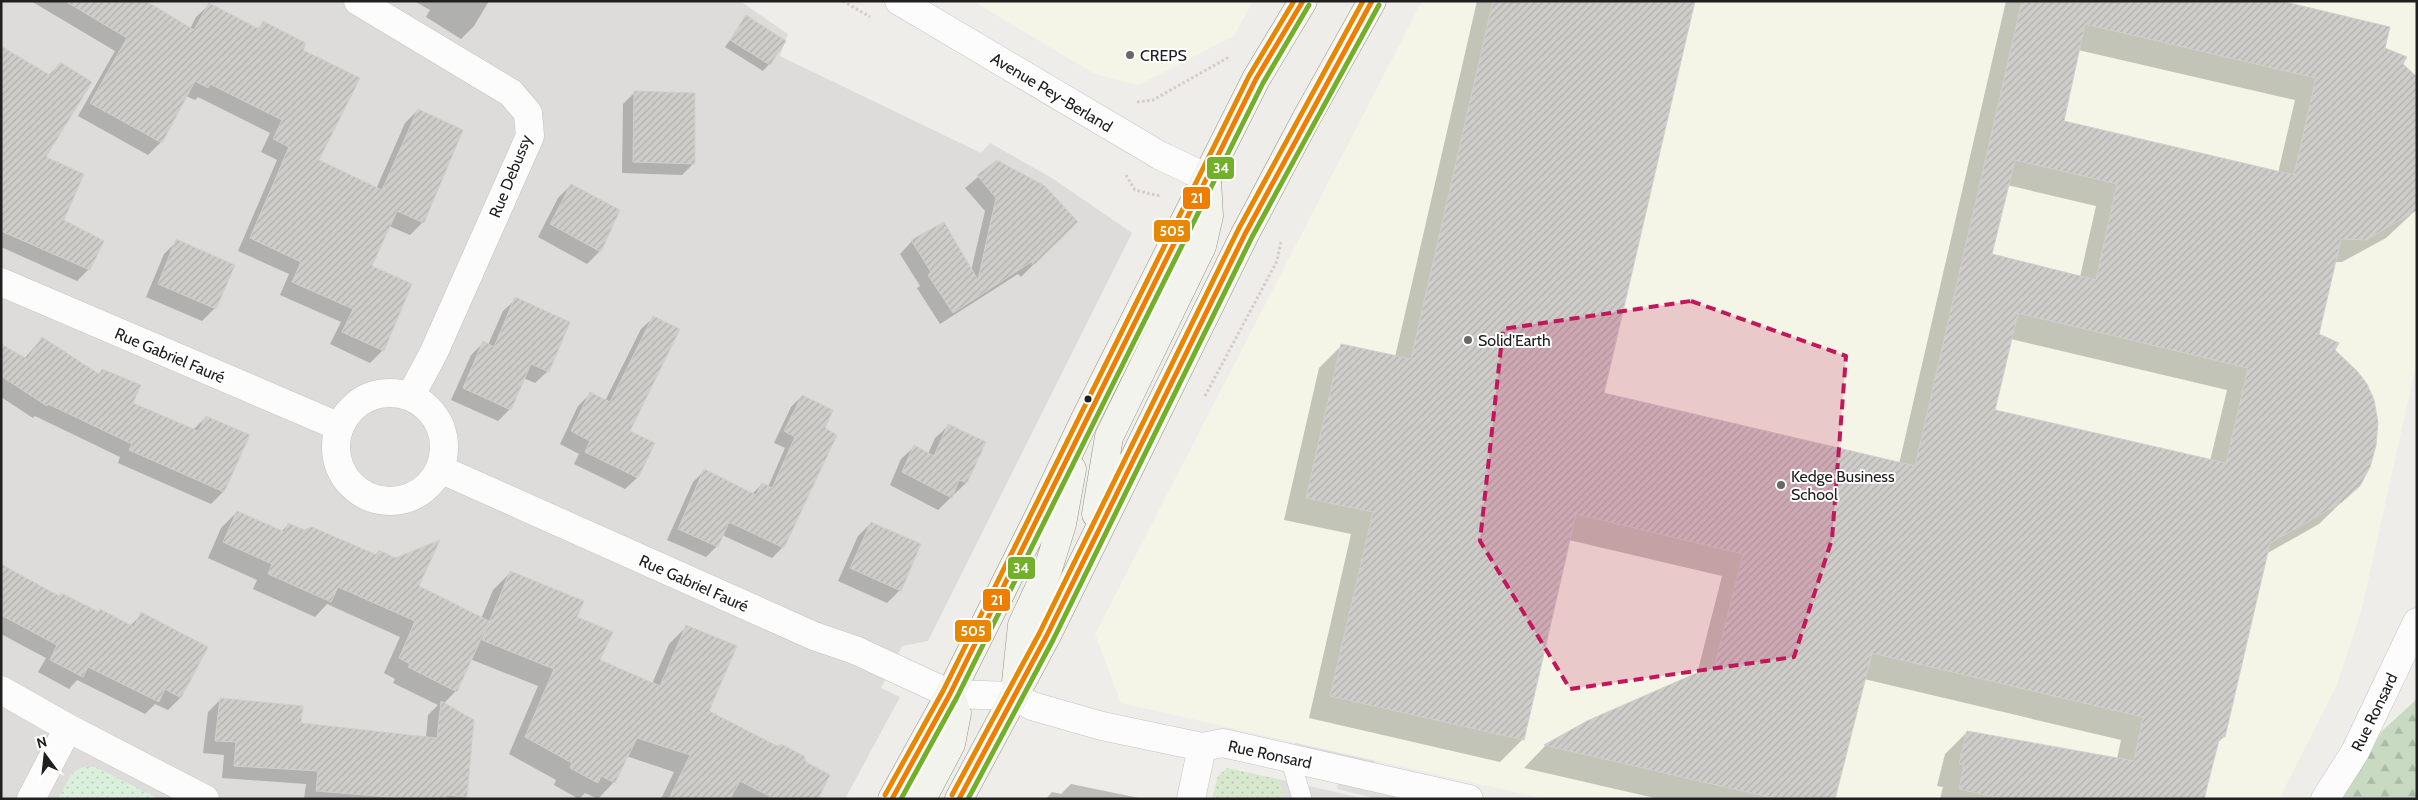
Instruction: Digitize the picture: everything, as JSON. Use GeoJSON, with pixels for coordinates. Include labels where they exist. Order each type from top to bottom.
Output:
{"type":"FeatureCollection","features":[{"type":"Feature","properties":{"kind":"main road"},"geometry":{"type":"LineString","coordinates":[[892,799],[950,694],[1039,516],[1078,432],[1256,79],[1303,1]]}},
{"type":"Feature","properties":{"kind":"main road"},"geometry":{"type":"LineString","coordinates":[[958,799],[1014,696],[1090,547],[1245,234],[1306,117],[1372,1]]}},
{"type":"Feature","properties":{"kind":"main road"},"geometry":{"type":"LineString","coordinates":[[1090,547],[1110,437],[1202,246],[1209,216],[1207,178]]}},
{"type":"Feature","properties":{"kind":"main road"},"geometry":{"type":"LineString","coordinates":[[1014,696],[1022,625],[1048,569],[1062,524],[1078,432]]}},
{"type":"Feature","properties":{"kind":"main road"},"geometry":{"type":"LineString","coordinates":[[922,799],[951,744],[957,713],[950,694]]}},
{"type":"Feature","properties":{"kind":"street","name":"Rue Debussy"},"geometry":{"type":"LineString","coordinates":[[358,1],[511,94],[528,113],[530,136],[434,352],[410,397]]}},
{"type":"Feature","properties":{"kind":"street","name":"Avenue Pey-Berland"},"geometry":{"type":"LineString","coordinates":[[899,1],[1159,155],[1207,178]]}},
{"type":"Feature","properties":{"kind":"street","name":"Rue Gabriel Fauré"},"geometry":{"type":"LineString","coordinates":[[1,282],[340,427]]}},
{"type":"Feature","properties":{"kind":"street"},"geometry":{"type":"LineString","coordinates":[[394,393],[410,397],[425,405],[436,419],[443,435],[444,452],[440,469],[429,485],[414,496],[396,500],[378,500],[360,492],[347,479],[338,464],[336,445],[340,427],[348,412],[377,394],[394,393]]}},
{"type":"Feature","properties":{"kind":"street","name":"Rue Gabriel Fauré"},"geometry":{"type":"LineString","coordinates":[[440,469],[814,636],[864,654],[950,694]]}},
{"type":"Feature","properties":{"kind":"street","name":"Rue Ronsard"},"geometry":{"type":"LineString","coordinates":[[2325,799],[2356,752],[2417,622]]}},
{"type":"Feature","properties":{"kind":"street"},"geometry":{"type":"LineString","coordinates":[[1,690],[68,728],[204,799]]}},
{"type":"Feature","properties":{"kind":"street"},"geometry":{"type":"LineString","coordinates":[[950,694],[1014,696]]}},
{"type":"Feature","properties":{"kind":"street","name":"Rue Ronsard"},"geometry":{"type":"LineString","coordinates":[[1014,696],[1032,706],[1066,717],[1202,747],[1222,743],[1469,799]]}},
{"type":"Feature","properties":{"kind":"street"},"geometry":{"type":"LineString","coordinates":[[31,799],[68,728]]}},
{"type":"Feature","properties":{"kind":"street"},"geometry":{"type":"LineString","coordinates":[[1191,799],[1202,747]]}},
{"type":"Feature","properties":{"kind":"lane"},"geometry":{"type":"LineString","coordinates":[[1290,758],[1302,799]]}},
{"type":"Feature","properties":{"kind":"path"},"geometry":{"type":"LineString","coordinates":[[1131,101],[1153,100],[1234,54]]}},
{"type":"Feature","properties":{"kind":"highlighted area"},"geometry":{"type":"Polygon","coordinates":[[[1691,301],[1846,356],[1832,539],[1794,657],[1570,689],[1480,541],[1503,329],[1691,301]]]}},
{"type":"Feature","properties":{"kind":"shaded area"},"geometry":{"type":"Polygon","coordinates":[[[1,1],[740,1],[788,34],[780,56],[981,153],[990,143],[1052,178],[1132,233],[928,641],[902,646],[881,688],[900,697],[845,799],[1,799],[1,1]]]}},
{"type":"Feature","properties":{"kind":"shaded area","name":"CREPS"},"geometry":{"type":"Polygon","coordinates":[[[973,1],[1253,1],[1234,36],[1138,85],[1095,74],[973,1]]]}},
{"type":"Feature","properties":{"kind":"shaded area","name":"Kedge Business School"},"geometry":{"type":"Polygon","coordinates":[[[1422,1],[2417,1],[2417,361],[2362,608],[2336,687],[2279,799],[1546,799],[1121,703],[1095,634],[1422,1]]]}},
{"type":"Feature","properties":{"kind":"shaded area"},"geometry":{"type":"Polygon","coordinates":[[[1295,743],[1375,761],[1373,770],[1293,753],[1295,743]]]}},
{"type":"Feature","properties":{"kind":"shaded area"},"geometry":{"type":"Polygon","coordinates":[[[1278,779],[1366,799],[1284,799],[1278,779]]]}},
{"type":"Feature","properties":{"kind":"shaded area"},"geometry":{"type":"Polygon","coordinates":[[[1339,779],[1427,799],[1379,799],[1337,789],[1339,779]]]}},
{"type":"Feature","properties":{"kind":"green space"},"geometry":{"type":"Polygon","coordinates":[[[2417,699],[2416,799],[2341,799],[2382,731],[2417,699]]]}},
{"type":"Feature","properties":{"kind":"green space"},"geometry":{"type":"Polygon","coordinates":[[[83,767],[96,767],[159,799],[58,799],[72,773],[83,767]]]}},
{"type":"Feature","properties":{"kind":"green space"},"geometry":{"type":"Polygon","coordinates":[[[1227,768],[1278,779],[1284,799],[1212,799],[1218,776],[1227,768]]]}},
{"type":"Feature","properties":{"kind":"building"},"geometry":{"type":"Polygon","coordinates":[[[65,1],[146,1],[194,30],[209,3],[259,29],[263,21],[306,43],[303,50],[360,78],[319,160],[382,190],[418,109],[463,130],[424,223],[397,211],[372,266],[412,284],[384,351],[342,332],[353,309],[292,282],[301,262],[250,238],[289,147],[273,139],[282,120],[210,84],[208,88],[195,81],[162,143],[90,103],[127,38],[65,1]]]}},
{"type":"Feature","properties":{"kind":"building"},"geometry":{"type":"Polygon","coordinates":[[[1493,1],[1695,1],[1604,393],[1915,466],[2022,1],[2281,1],[2390,27],[2385,48],[2407,57],[2403,64],[2417,77],[2417,210],[2366,240],[2341,239],[2319,334],[2339,343],[2335,350],[2357,371],[2367,384],[2374,400],[2378,422],[2376,445],[2370,467],[2360,486],[2342,502],[2270,543],[2225,737],[2220,736],[2204,799],[2003,799],[1959,789],[1964,765],[1959,764],[1967,731],[2134,761],[2143,717],[1872,653],[1835,799],[1777,799],[1544,745],[1587,721],[1715,665],[1743,554],[1576,514],[1524,740],[1330,696],[1373,512],[1306,498],[1341,344],[1411,359],[1493,1]],[[2085,24],[2064,121],[2294,175],[2316,78],[2085,24]],[[2015,160],[1992,254],[2096,280],[2117,184],[2015,160]],[[2018,313],[1995,410],[2226,463],[2248,368],[2018,313]]]}},
{"type":"Feature","properties":{"kind":"building"},"geometry":{"type":"Polygon","coordinates":[[[746,15],[786,41],[770,65],[730,40],[746,15]]]}},
{"type":"Feature","properties":{"kind":"building"},"geometry":{"type":"Polygon","coordinates":[[[1,46],[51,76],[60,62],[92,82],[46,157],[84,174],[64,220],[104,241],[90,270],[1,231],[1,46]]]}},
{"type":"Feature","properties":{"kind":"building"},"geometry":{"type":"Polygon","coordinates":[[[634,91],[695,93],[695,164],[633,162],[634,91]]]}},
{"type":"Feature","properties":{"kind":"building"},"geometry":{"type":"Polygon","coordinates":[[[997,160],[1045,186],[1078,222],[1034,265],[1031,262],[953,313],[928,275],[931,272],[911,240],[944,222],[978,280],[996,198],[977,175],[997,160]]]}},
{"type":"Feature","properties":{"kind":"building"},"geometry":{"type":"Polygon","coordinates":[[[571,184],[620,210],[601,252],[550,224],[571,184]]]}},
{"type":"Feature","properties":{"kind":"building"},"geometry":{"type":"Polygon","coordinates":[[[176,239],[235,265],[216,309],[158,284],[176,239]]]}},
{"type":"Feature","properties":{"kind":"building"},"geometry":{"type":"Polygon","coordinates":[[[515,297],[570,322],[549,372],[531,364],[511,410],[463,388],[483,341],[494,347],[515,297]]]}},
{"type":"Feature","properties":{"kind":"building"},"geometry":{"type":"Polygon","coordinates":[[[653,316],[680,329],[630,431],[655,443],[638,478],[585,452],[590,441],[571,431],[590,392],[610,402],[653,316]]]}},
{"type":"Feature","properties":{"kind":"building"},"geometry":{"type":"Polygon","coordinates":[[[42,337],[99,374],[102,369],[141,385],[133,403],[198,431],[206,416],[250,435],[224,492],[129,450],[132,444],[48,404],[47,406],[1,376],[1,344],[27,359],[42,337]]]}},
{"type":"Feature","properties":{"kind":"building"},"geometry":{"type":"Polygon","coordinates":[[[802,395],[833,410],[825,428],[837,435],[784,548],[729,522],[718,547],[678,529],[704,469],[756,495],[762,483],[772,488],[795,437],[784,431],[802,395]]]}},
{"type":"Feature","properties":{"kind":"building"},"geometry":{"type":"Polygon","coordinates":[[[948,424],[986,442],[967,483],[959,480],[952,498],[902,472],[914,445],[934,456],[948,424]]]}},
{"type":"Feature","properties":{"kind":"building"},"geometry":{"type":"Polygon","coordinates":[[[237,511],[285,532],[288,523],[303,530],[312,527],[377,555],[379,550],[395,558],[440,540],[419,586],[489,621],[457,692],[408,667],[410,664],[399,658],[415,621],[338,587],[331,602],[268,574],[272,564],[223,542],[237,511]]]}},
{"type":"Feature","properties":{"kind":"building"},"geometry":{"type":"Polygon","coordinates":[[[871,522],[921,544],[901,591],[850,568],[871,522]]]}},
{"type":"Feature","properties":{"kind":"building"},"geometry":{"type":"Polygon","coordinates":[[[1,564],[59,596],[61,593],[99,612],[100,609],[134,627],[141,612],[208,647],[181,698],[165,689],[159,702],[88,667],[83,677],[50,660],[57,645],[1,615],[1,564]]]}},
{"type":"Feature","properties":{"kind":"building"},"geometry":{"type":"Polygon","coordinates":[[[510,571],[584,601],[577,617],[613,632],[600,660],[660,686],[686,625],[737,646],[709,711],[777,746],[781,744],[804,756],[806,762],[830,775],[818,799],[775,799],[740,781],[730,799],[669,799],[690,755],[637,738],[615,783],[601,776],[598,783],[570,768],[572,763],[525,737],[554,669],[482,640],[510,571]]]}},
{"type":"Feature","properties":{"kind":"building"},"geometry":{"type":"Polygon","coordinates":[[[220,698],[303,706],[301,723],[437,738],[441,701],[474,720],[467,797],[446,795],[446,799],[413,799],[316,791],[318,771],[234,766],[236,742],[215,741],[220,698]]]}},
{"type":"Feature","properties":{"kind":"transit line","name":"505"},"geometry":{"type":"LineString","coordinates":[[885,795],[943,691],[1249,76],[1294,1]]}},
{"type":"Feature","properties":{"kind":"transit line","name":"21"},"geometry":{"type":"LineString","coordinates":[[892,799],[950,694],[1256,79],[1303,1]]}},
{"type":"Feature","properties":{"kind":"transit line","name":"505"},"geometry":{"type":"LineString","coordinates":[[952,795],[1039,634],[1238,230],[1363,1]]}},
{"type":"Feature","properties":{"kind":"transit line","name":"21"},"geometry":{"type":"LineString","coordinates":[[959,799],[1046,637],[1245,234],[1372,1]]}},
{"type":"Feature","properties":{"kind":"transit line","name":"34"},"geometry":{"type":"LineString","coordinates":[[901,799],[957,697],[1263,83],[1309,5]]}},
{"type":"Feature","properties":{"kind":"transit line","name":"34"},"geometry":{"type":"LineString","coordinates":[[968,799],[1053,640],[1252,237],[1379,5]]}},
{"type":"Feature","properties":{"kind":"place","name":"CREPS"},"geometry":{"type":"Point","coordinates":[1130,55]}},
{"type":"Feature","properties":{"kind":"place","name":"Solid'Earth"},"geometry":{"type":"Point","coordinates":[1468,340]}},
{"type":"Feature","properties":{"kind":"place","name":"Kedge Business School"},"geometry":{"type":"Point","coordinates":[1781,485]}}]}
